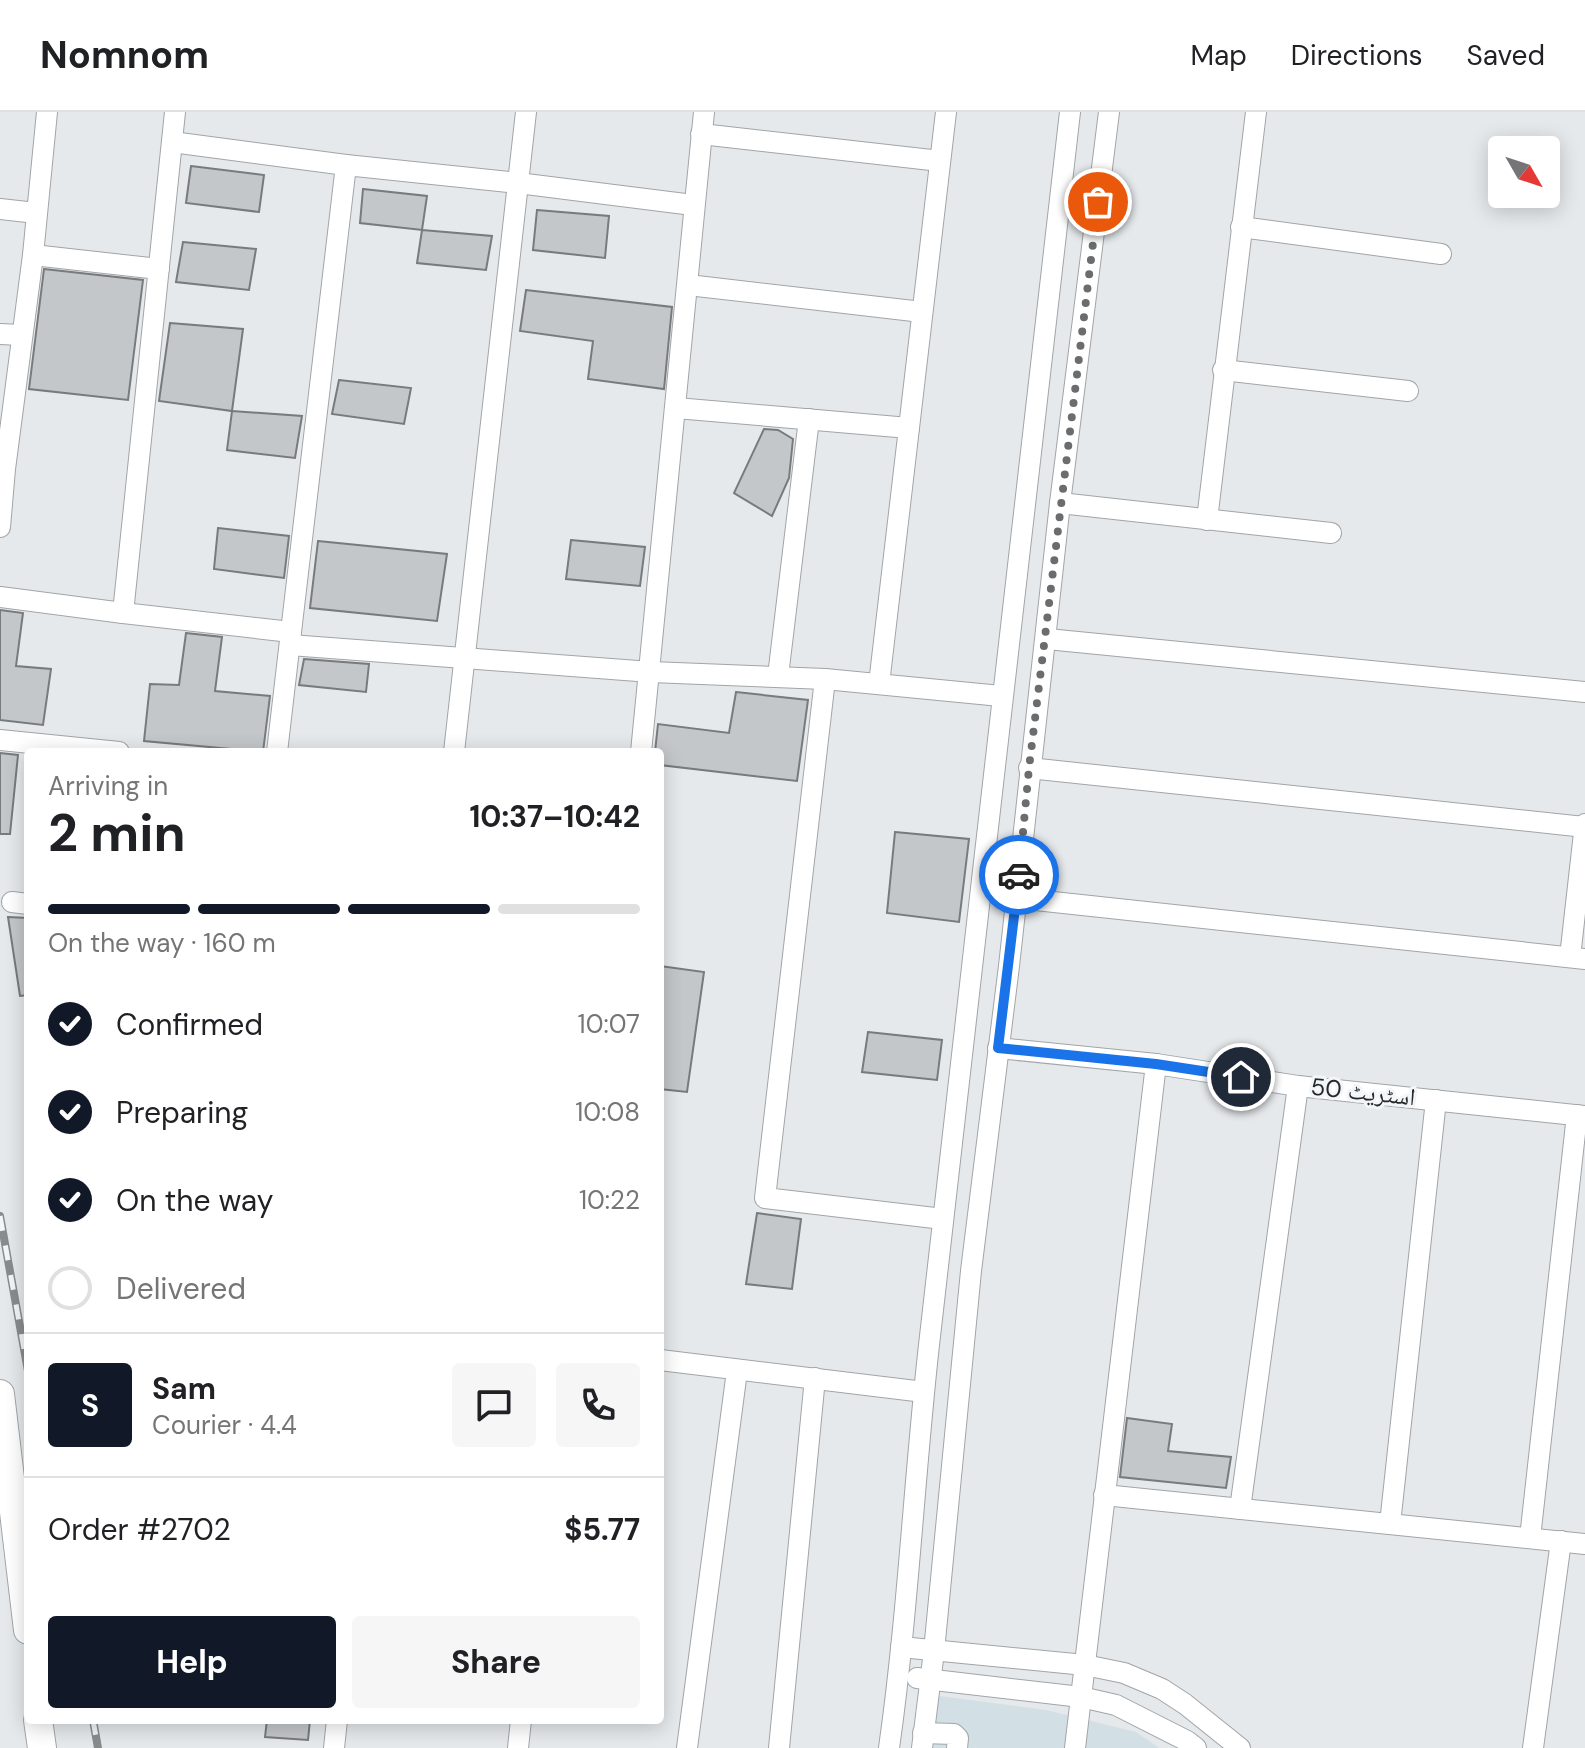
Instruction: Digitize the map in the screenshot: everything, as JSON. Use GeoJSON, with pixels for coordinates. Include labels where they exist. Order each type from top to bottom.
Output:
{"type":"FeatureCollection","features":[{"type":"Feature","properties":{"kind":"highway"},"geometry":{"type":"LineString","coordinates":[[0,1394],[10,1549],[24,1612]]}},
{"type":"Feature","properties":{"kind":"highway"},"geometry":{"type":"LineString","coordinates":[[39,1724],[42,1748]]}},
{"type":"Feature","properties":{"kind":"street"},"geometry":{"type":"LineString","coordinates":[[0,527],[2,469],[33,255],[47,112]]}},
{"type":"Feature","properties":{"kind":"street"},"geometry":{"type":"LineString","coordinates":[[123,613],[175,112]]}},
{"type":"Feature","properties":{"kind":"street"},"geometry":{"type":"LineString","coordinates":[[454,748],[526,112]]}},
{"type":"Feature","properties":{"kind":"street"},"geometry":{"type":"LineString","coordinates":[[642,748],[704,112]]}},
{"type":"Feature","properties":{"kind":"street"},"geometry":{"type":"LineString","coordinates":[[879,684],[946,112]]}},
{"type":"Feature","properties":{"kind":"street"},"geometry":{"type":"LineString","coordinates":[[889,1748],[899,1676],[943,1219],[1070,112]]}},
{"type":"Feature","properties":{"kind":"street"},"geometry":{"type":"LineString","coordinates":[[957,1748],[958,1738],[954,1734],[922,1740],[934,1651],[971,1271],[1009,966],[1029,768],[1047,639],[1060,503],[1109,112]]}},
{"type":"Feature","properties":{"kind":"street"},"geometry":{"type":"LineString","coordinates":[[1207,520],[1256,112]]}},
{"type":"Feature","properties":{"kind":"street"},"geometry":{"type":"LineString","coordinates":[[701,134],[940,161]]}},
{"type":"Feature","properties":{"kind":"street"},"geometry":{"type":"LineString","coordinates":[[172,142],[693,205]]}},
{"type":"Feature","properties":{"kind":"street"},"geometry":{"type":"LineString","coordinates":[[277,748],[346,165]]}},
{"type":"Feature","properties":{"kind":"street"},"geometry":{"type":"LineString","coordinates":[[0,209],[36,213]]}},
{"type":"Feature","properties":{"kind":"street"},"geometry":{"type":"LineString","coordinates":[[1241,227],[1441,254]]}},
{"type":"Feature","properties":{"kind":"street"},"geometry":{"type":"LineString","coordinates":[[33,255],[159,269]]}},
{"type":"Feature","properties":{"kind":"street"},"geometry":{"type":"LineString","coordinates":[[688,285],[922,312]]}},
{"type":"Feature","properties":{"kind":"street"},"geometry":{"type":"LineString","coordinates":[[0,334],[21,335]]}},
{"type":"Feature","properties":{"kind":"street"},"geometry":{"type":"LineString","coordinates":[[1223,370],[1408,391]]}},
{"type":"Feature","properties":{"kind":"street"},"geometry":{"type":"LineString","coordinates":[[676,408],[909,428]]}},
{"type":"Feature","properties":{"kind":"street"},"geometry":{"type":"LineString","coordinates":[[778,676],[809,419]]}},
{"type":"Feature","properties":{"kind":"street"},"geometry":{"type":"LineString","coordinates":[[1060,503],[1331,533]]}},
{"type":"Feature","properties":{"kind":"street"},"geometry":{"type":"LineString","coordinates":[[0,597],[290,639],[465,658],[651,672],[825,679],[1001,696]]}},
{"type":"Feature","properties":{"kind":"street"},"geometry":{"type":"LineString","coordinates":[[1047,639],[1585,692]]}},
{"type":"Feature","properties":{"kind":"street"},"geometry":{"type":"LineString","coordinates":[[825,679],[765,1198],[943,1219]]}},
{"type":"Feature","properties":{"kind":"street"},"geometry":{"type":"LineString","coordinates":[[0,740],[79,748]]}},
{"type":"Feature","properties":{"kind":"street"},"geometry":{"type":"LineString","coordinates":[[1016,898],[1578,958],[1585,826],[1029,768]]}},
{"type":"Feature","properties":{"kind":"street"},"geometry":{"type":"LineString","coordinates":[[973,962],[1009,966]]}},
{"type":"Feature","properties":{"kind":"street","name":"اسٹریٹ 50"},"geometry":{"type":"LineString","coordinates":[[998,1048],[1156,1064],[1298,1086],[1581,1115]]}},
{"type":"Feature","properties":{"kind":"street"},"geometry":{"type":"LineString","coordinates":[[1075,1748],[1156,1064]]}},
{"type":"Feature","properties":{"kind":"street"},"geometry":{"type":"LineString","coordinates":[[1240,1509],[1298,1086]]}},
{"type":"Feature","properties":{"kind":"street"},"geometry":{"type":"LineString","coordinates":[[1390,1524],[1436,1100]]}},
{"type":"Feature","properties":{"kind":"street"},"geometry":{"type":"LineString","coordinates":[[1530,1538],[1581,1115]]}},
{"type":"Feature","properties":{"kind":"street"},"geometry":{"type":"LineString","coordinates":[[664,1361],[924,1392]]}},
{"type":"Feature","properties":{"kind":"street"},"geometry":{"type":"LineString","coordinates":[[687,1748],[737,1371]]}},
{"type":"Feature","properties":{"kind":"street"},"geometry":{"type":"LineString","coordinates":[[779,1748],[815,1378]]}},
{"type":"Feature","properties":{"kind":"street"},"geometry":{"type":"LineString","coordinates":[[1104,1495],[1585,1544]]}},
{"type":"Feature","properties":{"kind":"street"},"geometry":{"type":"LineString","coordinates":[[1533,1748],[1561,1541]]}},
{"type":"Feature","properties":{"kind":"street"},"geometry":{"type":"LineString","coordinates":[[901,1647],[1085,1665],[1124,1673],[1162,1689],[1194,1710],[1240,1748]]}},
{"type":"Feature","properties":{"kind":"street"},"geometry":{"type":"LineString","coordinates":[[899,1676],[1081,1697],[1116,1705],[1196,1748]]}},
{"type":"Feature","properties":{"kind":"street"},"geometry":{"type":"LineString","coordinates":[[334,1748],[337,1724]]}},
{"type":"Feature","properties":{"kind":"street"},"geometry":{"type":"LineString","coordinates":[[518,1748],[521,1724]]}},
{"type":"Feature","properties":{"kind":"shaded area"},"geometry":{"type":"Polygon","coordinates":[[[939,1696],[1046,1710],[1136,1732],[1159,1748],[933,1748],[939,1696]]]}},
{"type":"Feature","properties":{"kind":"building"},"geometry":{"type":"Polygon","coordinates":[[[191,166],[264,175],[259,212],[186,203],[191,166]]]}},
{"type":"Feature","properties":{"kind":"building"},"geometry":{"type":"Polygon","coordinates":[[[363,189],[427,196],[422,230],[360,223],[363,189]]]}},
{"type":"Feature","properties":{"kind":"building"},"geometry":{"type":"Polygon","coordinates":[[[537,210],[609,216],[605,258],[533,250],[537,210]]]}},
{"type":"Feature","properties":{"kind":"building"},"geometry":{"type":"Polygon","coordinates":[[[422,230],[492,236],[486,270],[417,263],[422,230]]]}},
{"type":"Feature","properties":{"kind":"building"},"geometry":{"type":"Polygon","coordinates":[[[183,242],[256,249],[249,290],[176,282],[183,242]]]}},
{"type":"Feature","properties":{"kind":"building"},"geometry":{"type":"Polygon","coordinates":[[[44,269],[143,280],[128,400],[29,389],[44,269]]]}},
{"type":"Feature","properties":{"kind":"building"},"geometry":{"type":"Polygon","coordinates":[[[526,290],[672,307],[664,389],[588,379],[593,341],[520,331],[526,290]]]}},
{"type":"Feature","properties":{"kind":"building"},"geometry":{"type":"Polygon","coordinates":[[[170,323],[243,329],[232,411],[159,401],[170,323]]]}},
{"type":"Feature","properties":{"kind":"building"},"geometry":{"type":"Polygon","coordinates":[[[339,380],[411,388],[404,424],[332,414],[339,380]]]}},
{"type":"Feature","properties":{"kind":"building"},"geometry":{"type":"Polygon","coordinates":[[[232,411],[302,416],[295,458],[227,450],[232,411]]]}},
{"type":"Feature","properties":{"kind":"building"},"geometry":{"type":"Polygon","coordinates":[[[764,429],[778,430],[793,439],[789,478],[772,516],[734,493],[764,429]]]}},
{"type":"Feature","properties":{"kind":"building"},"geometry":{"type":"Polygon","coordinates":[[[218,528],[289,536],[284,578],[214,569],[218,528]]]}},
{"type":"Feature","properties":{"kind":"building"},"geometry":{"type":"Polygon","coordinates":[[[571,540],[645,547],[640,586],[566,579],[571,540]]]}},
{"type":"Feature","properties":{"kind":"building"},"geometry":{"type":"Polygon","coordinates":[[[318,541],[447,554],[437,621],[310,608],[318,541]]]}},
{"type":"Feature","properties":{"kind":"building"},"geometry":{"type":"Polygon","coordinates":[[[0,610],[23,613],[16,666],[51,669],[43,725],[0,720],[0,610]]]}},
{"type":"Feature","properties":{"kind":"building"},"geometry":{"type":"Polygon","coordinates":[[[186,633],[222,637],[215,691],[270,696],[264,748],[220,748],[144,741],[150,684],[179,685],[186,633]]]}},
{"type":"Feature","properties":{"kind":"building"},"geometry":{"type":"Polygon","coordinates":[[[304,659],[369,664],[366,692],[299,685],[304,659]]]}},
{"type":"Feature","properties":{"kind":"building"},"geometry":{"type":"Polygon","coordinates":[[[736,692],[808,700],[797,781],[664,765],[664,748],[655,748],[658,724],[729,733],[736,692]]]}},
{"type":"Feature","properties":{"kind":"building"},"geometry":{"type":"Polygon","coordinates":[[[0,753],[18,755],[10,834],[0,834],[0,753]]]}},
{"type":"Feature","properties":{"kind":"building"},"geometry":{"type":"Polygon","coordinates":[[[895,832],[969,839],[959,922],[887,913],[895,832]]]}},
{"type":"Feature","properties":{"kind":"building"},"geometry":{"type":"Polygon","coordinates":[[[8,917],[24,918],[24,996],[20,996],[8,917]]]}},
{"type":"Feature","properties":{"kind":"building"},"geometry":{"type":"Polygon","coordinates":[[[664,967],[704,972],[687,1092],[664,1089],[664,967]]]}},
{"type":"Feature","properties":{"kind":"building"},"geometry":{"type":"Polygon","coordinates":[[[868,1032],[942,1040],[937,1080],[862,1072],[868,1032]]]}},
{"type":"Feature","properties":{"kind":"building"},"geometry":{"type":"Polygon","coordinates":[[[757,1213],[801,1219],[792,1289],[746,1284],[757,1213]]]}},
{"type":"Feature","properties":{"kind":"building"},"geometry":{"type":"Polygon","coordinates":[[[1127,1418],[1172,1424],[1168,1451],[1231,1457],[1226,1488],[1120,1477],[1127,1418]]]}},
{"type":"Feature","properties":{"kind":"building"},"geometry":{"type":"Polygon","coordinates":[[[267,1724],[310,1724],[308,1740],[265,1737],[267,1724]]]}},
{"type":"Feature","properties":{"kind":"railway"},"geometry":{"type":"LineString","coordinates":[[0,1216],[24,1349]]}},
{"type":"Feature","properties":{"kind":"railway"},"geometry":{"type":"LineString","coordinates":[[94,1724],[98,1748]]}},
{"type":"Feature","properties":{"kind":"way so far"},"geometry":{"type":"LineString","coordinates":[[1019,875],[1060,503],[1098,202]]}},
{"type":"Feature","properties":{"kind":"route"},"geometry":{"type":"LineString","coordinates":[[1019,875],[998,1048],[1156,1064],[1241,1077]]}}]}
